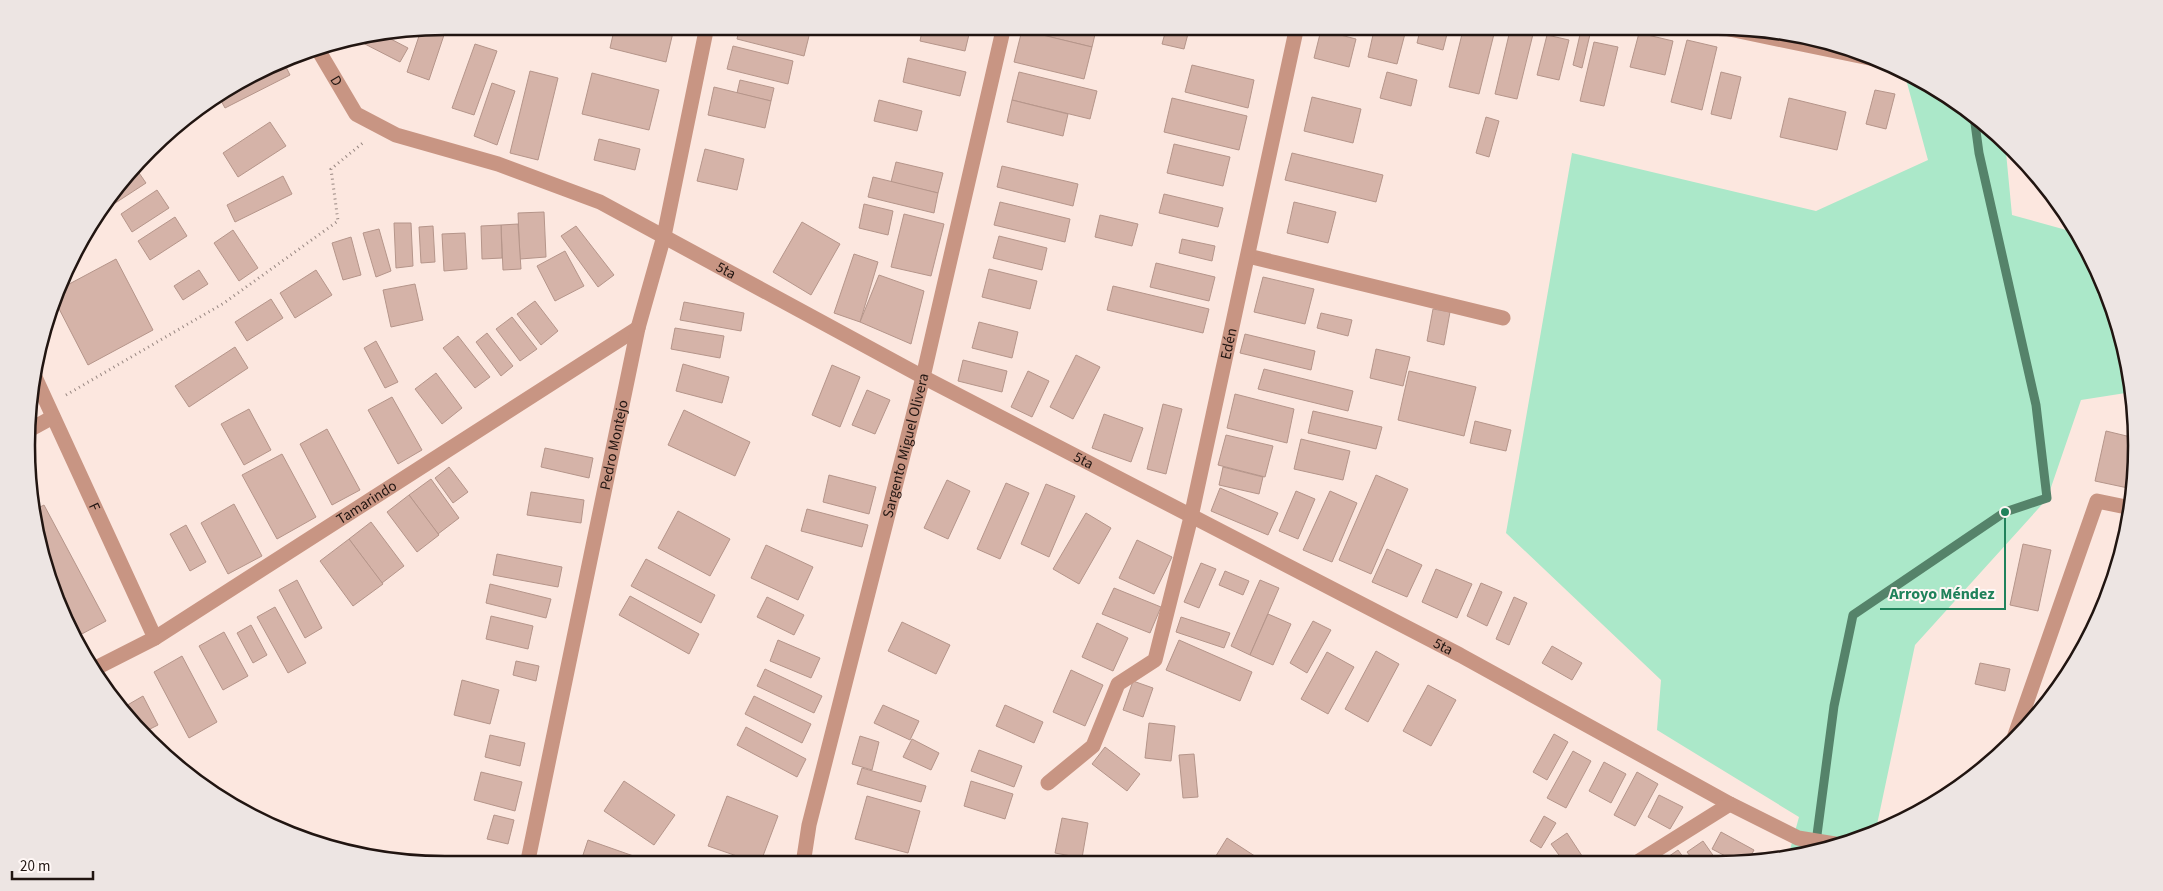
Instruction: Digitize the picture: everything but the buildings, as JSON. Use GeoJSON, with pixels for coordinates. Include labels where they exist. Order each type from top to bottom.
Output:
{"type":"FeatureCollection","features":[{"type":"Feature","properties":{"kind":"street","name":"Pedro Montejo"},"geometry":{"type":"LineString","coordinates":[[529,856],[638,328],[664,236],[705,35]]}},
{"type":"Feature","properties":{"kind":"street","name":"Sargento Miguel Olivera"},"geometry":{"type":"LineString","coordinates":[[804,856],[809,824],[923,377],[1002,35]]}},
{"type":"Feature","properties":{"kind":"street","name":"Edén"},"geometry":{"type":"LineString","coordinates":[[1048,783],[1093,746],[1118,684],[1155,660],[1191,517],[1295,35]]}},
{"type":"Feature","properties":{"kind":"street"},"geometry":{"type":"LineString","coordinates":[[1793,42],[1812,46]]}},
{"type":"Feature","properties":{"kind":"street","name":"D"},"geometry":{"type":"LineString","coordinates":[[321,55],[356,114]]}},
{"type":"Feature","properties":{"kind":"street","name":"5ta"},"geometry":{"type":"LineString","coordinates":[[356,114],[396,135],[498,164],[600,202],[923,377],[1460,655],[1730,804],[1798,838],[1823,842]]}},
{"type":"Feature","properties":{"kind":"street"},"geometry":{"type":"LineString","coordinates":[[1248,256],[1503,318]]}},
{"type":"Feature","properties":{"kind":"street","name":"Tamarindo"},"geometry":{"type":"LineString","coordinates":[[99,666],[155,638],[638,328]]}},
{"type":"Feature","properties":{"kind":"street","name":"F"},"geometry":{"type":"LineString","coordinates":[[40,387],[155,638]]}},
{"type":"Feature","properties":{"kind":"street"},"geometry":{"type":"LineString","coordinates":[[36,425],[50,411]]}},
{"type":"Feature","properties":{"kind":"street"},"geometry":{"type":"LineString","coordinates":[[2019,724],[2097,501],[2123,506]]}},
{"type":"Feature","properties":{"kind":"street"},"geometry":{"type":"LineString","coordinates":[[1648,856],[1730,804]]}},
{"type":"Feature","properties":{"kind":"path"},"geometry":{"type":"LineString","coordinates":[[50,411],[224,303],[338,221],[331,169],[382,128]]}},
{"type":"Feature","properties":{"kind":"green space"},"geometry":{"type":"Polygon","coordinates":[[[1906,81],[1946,104],[2006,153],[2012,215],[2067,230],[2097,288],[2114,339],[2124,393],[2081,400],[2047,499],[1915,645],[1877,824],[1824,842],[1790,849],[1799,817],[1657,730],[1661,680],[1506,533],[1572,153],[1816,211],[1928,160],[1906,81]]]}},
{"type":"Feature","properties":{"kind":"waterway"},"geometry":{"type":"LineString","coordinates":[[1816,844],[1834,706],[1853,615],[2005,512],[2047,498],[2036,405],[1979,153],[1975,127]]}},
{"type":"Feature","properties":{"kind":"place","name":"Arroyo Méndez"},"geometry":{"type":"Point","coordinates":[2005,512]}}]}
